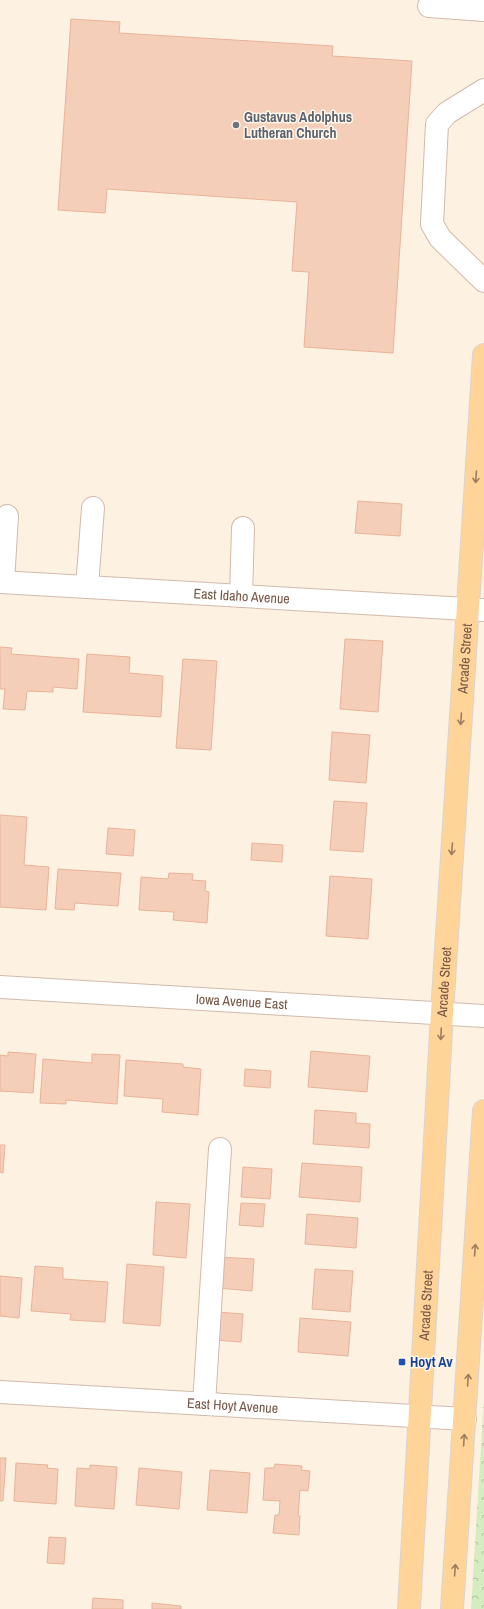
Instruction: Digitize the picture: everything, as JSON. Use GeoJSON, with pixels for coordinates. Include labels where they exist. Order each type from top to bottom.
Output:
{"type":"FeatureCollection","features":[{"type":"Feature","properties":{"kind":"main road","name":"Arcade Street"},"geometry":{"type":"LineString","coordinates":[[409,1609],[421,1416],[442,1013],[476,610],[484,355]]}},
{"type":"Feature","properties":{"kind":"main road"},"geometry":{"type":"LineString","coordinates":[[452,1609],[484,1111]]}},
{"type":"Feature","properties":{"kind":"street"},"geometry":{"type":"LineString","coordinates":[[429,6],[484,10]]}},
{"type":"Feature","properties":{"kind":"street"},"geometry":{"type":"LineString","coordinates":[[484,90],[447,113],[437,124],[432,224],[440,238],[484,281]]}},
{"type":"Feature","properties":{"kind":"street"},"geometry":{"type":"LineString","coordinates":[[87,587],[93,508]]}},
{"type":"Feature","properties":{"kind":"street"},"geometry":{"type":"LineString","coordinates":[[1,582],[7,516]]}},
{"type":"Feature","properties":{"kind":"street"},"geometry":{"type":"LineString","coordinates":[[241,596],[243,528]]}},
{"type":"Feature","properties":{"kind":"street","name":"East Idaho Avenue"},"geometry":{"type":"LineString","coordinates":[[1,582],[476,610]]}},
{"type":"Feature","properties":{"kind":"street","name":"Iowa Avenue East"},"geometry":{"type":"LineString","coordinates":[[0,987],[484,1016]]}},
{"type":"Feature","properties":{"kind":"street"},"geometry":{"type":"LineString","coordinates":[[204,1404],[220,1149]]}},
{"type":"Feature","properties":{"kind":"street","name":"East Hoyt Avenue"},"geometry":{"type":"LineString","coordinates":[[0,1392],[465,1419]]}},
{"type":"Feature","properties":{"kind":"green space"},"geometry":{"type":"Polygon","coordinates":[[[484,1398],[484,1609],[471,1609],[484,1398]]]}},
{"type":"Feature","properties":{"kind":"building","name":"Gustavus Adolphus Lutheran Church"},"geometry":{"type":"Polygon","coordinates":[[[71,19],[120,22],[119,33],[333,46],[332,56],[412,61],[393,353],[304,347],[309,272],[292,271],[297,202],[107,189],[105,213],[58,210],[71,19]]]}},
{"type":"Feature","properties":{"kind":"building"},"geometry":{"type":"Polygon","coordinates":[[[358,501],[402,504],[400,536],[355,533],[358,501]]]}},
{"type":"Feature","properties":{"kind":"building"},"geometry":{"type":"Polygon","coordinates":[[[345,639],[383,641],[378,712],[340,709],[345,639]]]}},
{"type":"Feature","properties":{"kind":"building"},"geometry":{"type":"Polygon","coordinates":[[[0,647],[12,648],[11,654],[79,659],[77,689],[53,687],[53,692],[27,691],[25,710],[3,709],[5,689],[0,689],[0,647]]]}},
{"type":"Feature","properties":{"kind":"building"},"geometry":{"type":"Polygon","coordinates":[[[87,654],[130,657],[129,673],[163,676],[161,717],[83,712],[87,654]]]}},
{"type":"Feature","properties":{"kind":"building"},"geometry":{"type":"Polygon","coordinates":[[[183,659],[217,661],[211,750],[176,748],[183,659]]]}},
{"type":"Feature","properties":{"kind":"building"},"geometry":{"type":"Polygon","coordinates":[[[332,732],[370,735],[366,783],[329,780],[332,732]]]}},
{"type":"Feature","properties":{"kind":"building"},"geometry":{"type":"Polygon","coordinates":[[[334,801],[367,803],[363,852],[330,850],[334,801]]]}},
{"type":"Feature","properties":{"kind":"building"},"geometry":{"type":"Polygon","coordinates":[[[0,815],[27,817],[24,865],[49,867],[46,910],[0,907],[0,815]]]}},
{"type":"Feature","properties":{"kind":"building"},"geometry":{"type":"Polygon","coordinates":[[[108,828],[135,830],[133,856],[106,854],[108,828]]]}},
{"type":"Feature","properties":{"kind":"building"},"geometry":{"type":"Polygon","coordinates":[[[252,843],[283,845],[282,862],[251,860],[252,843]]]}},
{"type":"Feature","properties":{"kind":"building"},"geometry":{"type":"Polygon","coordinates":[[[58,869],[121,873],[118,906],[75,903],[74,910],[55,909],[58,869]]]}},
{"type":"Feature","properties":{"kind":"building"},"geometry":{"type":"Polygon","coordinates":[[[169,873],[193,874],[192,880],[206,881],[205,891],[209,892],[207,923],[173,920],[174,912],[139,910],[141,877],[168,879],[169,873]]]}},
{"type":"Feature","properties":{"kind":"building"},"geometry":{"type":"Polygon","coordinates":[[[330,876],[372,879],[368,939],[326,936],[330,876]]]}},
{"type":"Feature","properties":{"kind":"building"},"geometry":{"type":"Polygon","coordinates":[[[311,1051],[370,1056],[367,1092],[308,1087],[311,1051]]]}},
{"type":"Feature","properties":{"kind":"building"},"geometry":{"type":"Polygon","coordinates":[[[8,1052],[36,1054],[33,1093],[0,1091],[0,1055],[8,1056],[8,1052]]]}},
{"type":"Feature","properties":{"kind":"building"},"geometry":{"type":"Polygon","coordinates":[[[92,1054],[120,1055],[117,1104],[66,1100],[66,1104],[40,1103],[43,1059],[92,1063],[92,1054]]]}},
{"type":"Feature","properties":{"kind":"building"},"geometry":{"type":"Polygon","coordinates":[[[126,1060],[183,1064],[183,1067],[201,1069],[198,1115],[162,1112],[163,1099],[124,1096],[126,1060]]]}},
{"type":"Feature","properties":{"kind":"building"},"geometry":{"type":"Polygon","coordinates":[[[245,1069],[271,1071],[270,1088],[244,1086],[245,1069]]]}},
{"type":"Feature","properties":{"kind":"building"},"geometry":{"type":"Polygon","coordinates":[[[315,1110],[356,1113],[356,1123],[370,1124],[369,1148],[313,1144],[315,1110]]]}},
{"type":"Feature","properties":{"kind":"building"},"geometry":{"type":"Polygon","coordinates":[[[0,1145],[5,1145],[3,1173],[0,1172],[0,1145]]]}},
{"type":"Feature","properties":{"kind":"building"},"geometry":{"type":"Polygon","coordinates":[[[302,1163],[362,1167],[360,1202],[299,1197],[302,1163]]]}},
{"type":"Feature","properties":{"kind":"building"},"geometry":{"type":"Polygon","coordinates":[[[243,1167],[272,1169],[270,1199],[241,1197],[243,1167]]]}},
{"type":"Feature","properties":{"kind":"building"},"geometry":{"type":"Polygon","coordinates":[[[156,1202],[190,1204],[186,1258],[153,1255],[156,1202]]]}},
{"type":"Feature","properties":{"kind":"building"},"geometry":{"type":"Polygon","coordinates":[[[241,1203],[265,1204],[263,1227],[239,1225],[241,1203]]]}},
{"type":"Feature","properties":{"kind":"building"},"geometry":{"type":"Polygon","coordinates":[[[307,1214],[358,1218],[356,1248],[305,1244],[307,1214]]]}},
{"type":"Feature","properties":{"kind":"building"},"geometry":{"type":"Polygon","coordinates":[[[220,1257],[254,1259],[252,1291],[218,1288],[220,1257]]]}},
{"type":"Feature","properties":{"kind":"building"},"geometry":{"type":"Polygon","coordinates":[[[127,1264],[164,1267],[160,1326],[123,1323],[127,1264]]]}},
{"type":"Feature","properties":{"kind":"building"},"geometry":{"type":"Polygon","coordinates":[[[35,1266],[63,1268],[63,1279],[108,1282],[105,1322],[70,1320],[71,1314],[31,1311],[35,1266]]]}},
{"type":"Feature","properties":{"kind":"building"},"geometry":{"type":"Polygon","coordinates":[[[315,1269],[353,1271],[350,1312],[312,1309],[315,1269]]]}},
{"type":"Feature","properties":{"kind":"building"},"geometry":{"type":"Polygon","coordinates":[[[0,1276],[22,1278],[19,1318],[0,1316],[0,1276]]]}},
{"type":"Feature","properties":{"kind":"building"},"geometry":{"type":"Polygon","coordinates":[[[217,1312],[243,1314],[241,1342],[215,1340],[217,1312]]]}},
{"type":"Feature","properties":{"kind":"building"},"geometry":{"type":"Polygon","coordinates":[[[300,1318],[351,1322],[348,1356],[298,1352],[300,1318]]]}},
{"type":"Feature","properties":{"kind":"building"},"geometry":{"type":"Polygon","coordinates":[[[0,1458],[6,1458],[3,1501],[0,1501],[0,1458]]]}},
{"type":"Feature","properties":{"kind":"building"},"geometry":{"type":"Polygon","coordinates":[[[16,1463],[48,1465],[47,1468],[58,1469],[56,1504],[14,1501],[16,1463]]]}},
{"type":"Feature","properties":{"kind":"building"},"geometry":{"type":"Polygon","coordinates":[[[275,1464],[302,1466],[301,1470],[310,1471],[308,1491],[300,1490],[298,1516],[300,1516],[299,1535],[273,1533],[275,1515],[279,1515],[280,1501],[263,1500],[265,1468],[274,1468],[275,1464]]]}},
{"type":"Feature","properties":{"kind":"building"},"geometry":{"type":"Polygon","coordinates":[[[90,1465],[117,1467],[114,1509],[75,1506],[77,1468],[90,1469],[90,1465]]]}},
{"type":"Feature","properties":{"kind":"building"},"geometry":{"type":"Polygon","coordinates":[[[139,1468],[182,1472],[179,1509],[136,1505],[139,1468]]]}},
{"type":"Feature","properties":{"kind":"building"},"geometry":{"type":"Polygon","coordinates":[[[210,1470],[250,1473],[247,1513],[207,1510],[210,1470]]]}},
{"type":"Feature","properties":{"kind":"building"},"geometry":{"type":"Polygon","coordinates":[[[49,1537],[66,1538],[64,1564],[47,1563],[49,1537]]]}},
{"type":"Feature","properties":{"kind":"building"},"geometry":{"type":"Polygon","coordinates":[[[93,1598],[123,1600],[123,1609],[92,1609],[93,1598]]]}},
{"type":"Feature","properties":{"kind":"building"},"geometry":{"type":"Polygon","coordinates":[[[152,1603],[181,1606],[181,1609],[152,1609],[152,1603]]]}},
{"type":"Feature","properties":{"kind":"place","name":"Gustavus Adolphus Lutheran Church"},"geometry":{"type":"Point","coordinates":[236,125]}},
{"type":"Feature","properties":{"kind":"place","name":"Hoyt Av"},"geometry":{"type":"Point","coordinates":[402,1362]}}]}
